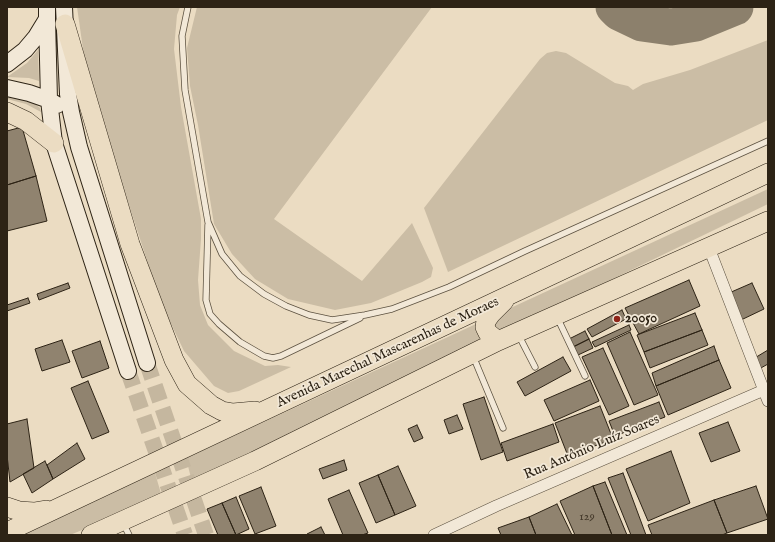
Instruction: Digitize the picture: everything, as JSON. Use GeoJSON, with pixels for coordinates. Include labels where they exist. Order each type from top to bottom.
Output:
{"type":"FeatureCollection","features":[{"type":"Feature","properties":{"kind":"highway"},"geometry":{"type":"LineString","coordinates":[[65,15],[130,244],[174,360],[187,384],[211,405],[222,411],[233,413],[268,409]]}},
{"type":"Feature","properties":{"kind":"highway"},"geometry":{"type":"LineString","coordinates":[[7,112],[26,121],[54,143]]}},
{"type":"Feature","properties":{"kind":"highway","name":"Avenida Marechal Mascarenhas de Moraes"},"geometry":{"type":"LineString","coordinates":[[7,532],[768,173]]}},
{"type":"Feature","properties":{"kind":"highway"},"geometry":{"type":"LineString","coordinates":[[91,535],[126,528],[255,461],[498,341],[767,223]]}},
{"type":"Feature","properties":{"kind":"highway"},"geometry":{"type":"LineString","coordinates":[[498,341],[488,333],[485,327],[486,321],[500,304],[514,292]]}},
{"type":"Feature","properties":{"kind":"highway"},"geometry":{"type":"LineString","coordinates":[[7,508],[18,511],[34,512],[57,509]]}},
{"type":"Feature","properties":{"kind":"main road"},"geometry":{"type":"LineString","coordinates":[[7,64],[25,50],[36,37],[47,13]]}},
{"type":"Feature","properties":{"kind":"main road"},"geometry":{"type":"LineString","coordinates":[[47,13],[49,100],[54,143],[128,371]]}},
{"type":"Feature","properties":{"kind":"main road"},"geometry":{"type":"LineString","coordinates":[[65,15],[68,94],[79,148],[147,363]]}},
{"type":"Feature","properties":{"kind":"main road"},"geometry":{"type":"LineString","coordinates":[[7,88],[29,93],[49,100],[71,112]]}},
{"type":"Feature","properties":{"kind":"street"},"geometry":{"type":"LineString","coordinates":[[709,248],[766,395]]}},
{"type":"Feature","properties":{"kind":"street","name":"Rua Antônio Luíz Soares"},"geometry":{"type":"LineString","coordinates":[[434,535],[496,506],[766,395]]}},
{"type":"Feature","properties":{"kind":"lane"},"geometry":{"type":"LineString","coordinates":[[188,7],[182,36],[185,90],[208,222],[206,300],[210,314],[240,342],[264,356],[273,358],[281,356],[365,315]]}},
{"type":"Feature","properties":{"kind":"lane"},"geometry":{"type":"LineString","coordinates":[[208,222],[222,254],[240,276],[264,294],[286,306],[309,316],[332,320],[392,309],[449,287],[768,141]]}},
{"type":"Feature","properties":{"kind":"lane"},"geometry":{"type":"LineString","coordinates":[[556,315],[584,376]]}},
{"type":"Feature","properties":{"kind":"lane"},"geometry":{"type":"LineString","coordinates":[[517,332],[536,367]]}},
{"type":"Feature","properties":{"kind":"lane"},"geometry":{"type":"LineString","coordinates":[[472,354],[503,428]]}},
{"type":"Feature","properties":{"kind":"shaded area"},"geometry":{"type":"Polygon","coordinates":[[[77,7],[180,7],[177,15],[174,49],[181,107],[201,219],[198,280],[200,305],[208,325],[234,351],[265,366],[278,365],[291,367],[239,391],[228,393],[214,386],[184,351],[161,303],[87,77],[77,7]]]}},
{"type":"Feature","properties":{"kind":"shaded area"},"geometry":{"type":"Polygon","coordinates":[[[197,7],[432,7],[274,219],[362,281],[412,223],[433,268],[431,277],[371,303],[335,310],[288,299],[255,279],[232,254],[214,224],[190,86],[187,48],[197,7]]]}},
{"type":"Feature","properties":{"kind":"shaded area"},"geometry":{"type":"Polygon","coordinates":[[[768,40],[768,120],[448,272],[424,208],[540,59],[547,53],[556,51],[566,53],[615,83],[628,86],[633,90],[643,84],[690,70],[768,40]]]}},
{"type":"Feature","properties":{"kind":"shaded area"},"geometry":{"type":"Polygon","coordinates":[[[38,50],[39,81],[29,78],[7,77],[27,63],[38,50]]]}},
{"type":"Feature","properties":{"kind":"shaded area"},"geometry":{"type":"Polygon","coordinates":[[[7,94],[19,96],[35,104],[40,108],[41,112],[26,104],[7,99],[7,94]]]}},
{"type":"Feature","properties":{"kind":"shaded area"},"geometry":{"type":"Polygon","coordinates":[[[768,189],[768,204],[192,482],[186,458],[768,189]]]}},
{"type":"Feature","properties":{"kind":"shaded area"},"geometry":{"type":"Polygon","coordinates":[[[155,473],[162,497],[70,535],[15,535],[128,484],[155,473]]]}},
{"type":"Feature","properties":{"kind":"building"},"geometry":{"type":"Polygon","coordinates":[[[22,127],[36,176],[7,185],[7,131],[22,127]]]}},
{"type":"Feature","properties":{"kind":"building"},"geometry":{"type":"Polygon","coordinates":[[[36,176],[47,221],[7,231],[7,185],[36,176]]]}},
{"type":"Feature","properties":{"kind":"building"},"geometry":{"type":"Polygon","coordinates":[[[689,280],[700,306],[639,334],[625,308],[689,280]]]}},
{"type":"Feature","properties":{"kind":"building"},"geometry":{"type":"Polygon","coordinates":[[[68,283],[70,288],[39,300],[37,294],[68,283]]]}},
{"type":"Feature","properties":{"kind":"building"},"geometry":{"type":"Polygon","coordinates":[[[752,283],[764,309],[741,320],[729,293],[752,283]]]}},
{"type":"Feature","properties":{"kind":"building"},"geometry":{"type":"Polygon","coordinates":[[[28,298],[30,303],[7,311],[7,305],[28,298]]]}},
{"type":"Feature","properties":{"kind":"building"},"geometry":{"type":"Polygon","coordinates":[[[622,310],[626,319],[592,337],[587,329],[622,310]]]}},
{"type":"Feature","properties":{"kind":"building"},"geometry":{"type":"Polygon","coordinates":[[[695,313],[702,330],[644,352],[637,335],[695,313]]]}},
{"type":"Feature","properties":{"kind":"building"},"geometry":{"type":"Polygon","coordinates":[[[629,325],[631,330],[595,347],[592,342],[629,325]]]}},
{"type":"Feature","properties":{"kind":"building"},"geometry":{"type":"Polygon","coordinates":[[[702,330],[708,345],[650,368],[644,352],[702,330]]]}},
{"type":"Feature","properties":{"kind":"building"},"geometry":{"type":"Polygon","coordinates":[[[585,331],[589,339],[573,347],[569,339],[585,331]]]}},
{"type":"Feature","properties":{"kind":"building"},"geometry":{"type":"Polygon","coordinates":[[[630,332],[658,395],[634,405],[607,343],[630,332]]]}},
{"type":"Feature","properties":{"kind":"building"},"geometry":{"type":"Polygon","coordinates":[[[589,339],[593,348],[578,355],[573,347],[589,339]]]}},
{"type":"Feature","properties":{"kind":"building"},"geometry":{"type":"Polygon","coordinates":[[[62,340],[70,362],[42,371],[35,349],[62,340]]]}},
{"type":"Feature","properties":{"kind":"building"},"geometry":{"type":"Polygon","coordinates":[[[100,341],[109,368],[82,378],[72,351],[100,341]]]}},
{"type":"Feature","properties":{"kind":"building"},"geometry":{"type":"Polygon","coordinates":[[[714,346],[719,360],[656,386],[652,373],[714,346]]]}},
{"type":"Feature","properties":{"kind":"building"},"geometry":{"type":"Polygon","coordinates":[[[603,348],[629,406],[609,415],[582,357],[603,348]]]}},
{"type":"Feature","properties":{"kind":"building"},"geometry":{"type":"Polygon","coordinates":[[[768,350],[768,364],[759,369],[753,359],[768,350]]]}},
{"type":"Feature","properties":{"kind":"building"},"geometry":{"type":"Polygon","coordinates":[[[563,357],[571,371],[525,396],[517,382],[563,357]]]}},
{"type":"Feature","properties":{"kind":"building"},"geometry":{"type":"Polygon","coordinates":[[[719,360],[731,388],[668,415],[656,386],[719,360]]]}},
{"type":"Feature","properties":{"kind":"building"},"geometry":{"type":"Polygon","coordinates":[[[590,380],[599,401],[554,421],[544,400],[590,380]]]}},
{"type":"Feature","properties":{"kind":"building"},"geometry":{"type":"Polygon","coordinates":[[[88,381],[109,432],[92,439],[71,388],[88,381]]]}},
{"type":"Feature","properties":{"kind":"building"},"geometry":{"type":"Polygon","coordinates":[[[484,397],[503,452],[481,460],[463,404],[484,397]]]}},
{"type":"Feature","properties":{"kind":"building"},"geometry":{"type":"Polygon","coordinates":[[[659,402],[665,417],[615,436],[609,421],[659,402]]]}},
{"type":"Feature","properties":{"kind":"building"},"geometry":{"type":"Polygon","coordinates":[[[600,406],[613,439],[568,456],[555,423],[600,406]]]}},
{"type":"Feature","properties":{"kind":"building"},"geometry":{"type":"Polygon","coordinates":[[[457,415],[463,429],[449,434],[444,420],[457,415]]]}},
{"type":"Feature","properties":{"kind":"building"},"geometry":{"type":"Polygon","coordinates":[[[27,419],[34,468],[10,482],[7,455],[7,424],[27,419]]]}},
{"type":"Feature","properties":{"kind":"building"},"geometry":{"type":"Polygon","coordinates":[[[728,422],[740,451],[711,462],[699,433],[728,422]]]}},
{"type":"Feature","properties":{"kind":"building"},"geometry":{"type":"Polygon","coordinates":[[[553,424],[559,442],[507,461],[501,443],[553,424]]]}},
{"type":"Feature","properties":{"kind":"building"},"geometry":{"type":"Polygon","coordinates":[[[417,425],[423,438],[414,442],[408,429],[417,425]]]}},
{"type":"Feature","properties":{"kind":"building"},"geometry":{"type":"Polygon","coordinates":[[[77,443],[85,459],[53,479],[47,465],[77,443]]]}},
{"type":"Feature","properties":{"kind":"building"},"geometry":{"type":"Polygon","coordinates":[[[671,451],[690,503],[648,521],[626,469],[671,451]]]}},
{"type":"Feature","properties":{"kind":"building"},"geometry":{"type":"Polygon","coordinates":[[[344,460],[347,470],[323,479],[319,469],[344,460]]]}},
{"type":"Feature","properties":{"kind":"building"},"geometry":{"type":"Polygon","coordinates":[[[45,461],[53,479],[32,493],[23,474],[45,461]]]}},
{"type":"Feature","properties":{"kind":"building"},"geometry":{"type":"Polygon","coordinates":[[[398,466],[416,506],[395,515],[378,475],[398,466]]]}},
{"type":"Feature","properties":{"kind":"building"},"geometry":{"type":"Polygon","coordinates":[[[623,473],[646,535],[631,535],[608,478],[623,473]]]}},
{"type":"Feature","properties":{"kind":"building"},"geometry":{"type":"Polygon","coordinates":[[[378,475],[395,515],[376,523],[359,483],[378,475]]]}},
{"type":"Feature","properties":{"kind":"building"},"geometry":{"type":"Polygon","coordinates":[[[605,482],[627,535],[612,535],[593,486],[605,482]]]}},
{"type":"Feature","properties":{"kind":"building"},"geometry":{"type":"Polygon","coordinates":[[[593,486],[612,535],[575,535],[560,501],[593,486]]]}},
{"type":"Feature","properties":{"kind":"building"},"geometry":{"type":"Polygon","coordinates":[[[756,486],[768,519],[727,533],[714,500],[756,486]]]}},
{"type":"Feature","properties":{"kind":"building"},"geometry":{"type":"Polygon","coordinates":[[[261,487],[276,526],[255,534],[239,496],[261,487]]]}},
{"type":"Feature","properties":{"kind":"building"},"geometry":{"type":"Polygon","coordinates":[[[349,490],[368,533],[362,535],[343,535],[328,499],[349,490]]]}},
{"type":"Feature","properties":{"kind":"building"},"geometry":{"type":"Polygon","coordinates":[[[236,497],[249,529],[236,535],[222,503],[236,497]]]}},
{"type":"Feature","properties":{"kind":"building"},"geometry":{"type":"Polygon","coordinates":[[[714,500],[727,533],[722,535],[652,535],[648,525],[714,500]]]}},
{"type":"Feature","properties":{"kind":"building"},"geometry":{"type":"Polygon","coordinates":[[[222,503],[236,535],[218,535],[207,509],[222,503]]]}},
{"type":"Feature","properties":{"kind":"building"},"geometry":{"type":"Polygon","coordinates":[[[557,504],[572,535],[536,535],[529,517],[557,504]]]}},
{"type":"Feature","properties":{"kind":"building"},"geometry":{"type":"Polygon","coordinates":[[[529,517],[536,535],[501,535],[498,528],[529,517]]]}},
{"type":"Feature","properties":{"kind":"building"},"geometry":{"type":"Polygon","coordinates":[[[321,527],[325,535],[307,535],[307,534],[321,527]]]}},
{"type":"Feature","properties":{"kind":"taxiway"},"geometry":{"type":"LineString","coordinates":[[614,7],[619,12],[642,23],[671,27],[696,23],[735,7]]}},
{"type":"Feature","properties":{"kind":"tunnel"},"geometry":{"type":"LineString","coordinates":[[147,363],[206,535]]}},
{"type":"Feature","properties":{"kind":"tunnel"},"geometry":{"type":"LineString","coordinates":[[128,371],[185,535]]}},
{"type":"Feature","properties":{"kind":"place","name":"20050"},"geometry":{"type":"Point","coordinates":[617,319]}}]}
